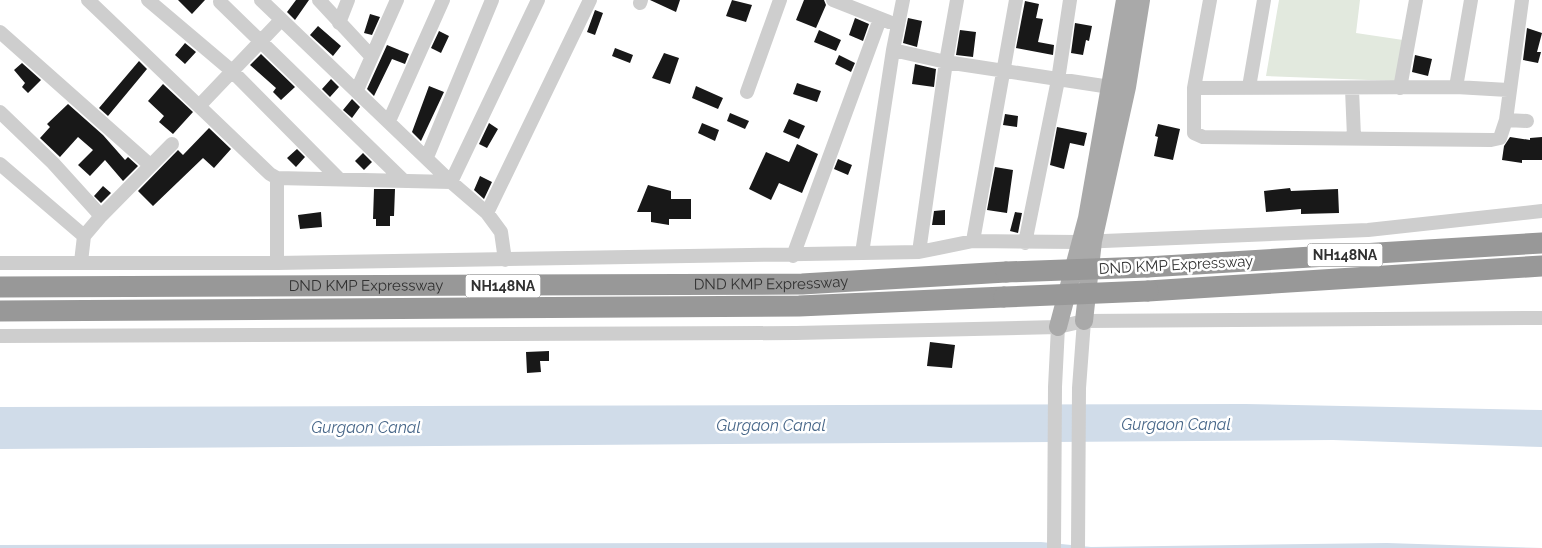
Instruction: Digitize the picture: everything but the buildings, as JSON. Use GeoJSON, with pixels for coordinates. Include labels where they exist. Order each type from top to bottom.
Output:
{"type":"FeatureCollection","features":[{"type":"Feature","properties":{"kind":"highway","name":"DND KMP Expressway"},"geometry":{"type":"LineString","coordinates":[[0,287],[802,284],[1006,272],[1147,267],[1542,243]]}},
{"type":"Feature","properties":{"kind":"highway","name":"DND KMP Expressway"},"geometry":{"type":"LineString","coordinates":[[0,310],[799,306],[1148,292],[1542,266]]}},
{"type":"Feature","properties":{"kind":"main road"},"geometry":{"type":"LineString","coordinates":[[1084,321],[1087,241],[1125,0]]}},
{"type":"Feature","properties":{"kind":"main road"},"geometry":{"type":"LineString","coordinates":[[1058,327],[1087,241],[1127,87],[1142,0]]}},
{"type":"Feature","properties":{"kind":"street"},"geometry":{"type":"LineString","coordinates":[[88,0],[277,178],[451,182]]}},
{"type":"Feature","properties":{"kind":"street"},"geometry":{"type":"LineString","coordinates":[[148,0],[232,71],[339,179]]}},
{"type":"Feature","properties":{"kind":"street"},"geometry":{"type":"LineString","coordinates":[[261,0],[451,182],[487,213],[501,232],[505,260]]}},
{"type":"Feature","properties":{"kind":"street"},"geometry":{"type":"LineString","coordinates":[[319,0],[371,56]]}},
{"type":"Feature","properties":{"kind":"street"},"geometry":{"type":"LineString","coordinates":[[339,23],[348,0]]}},
{"type":"Feature","properties":{"kind":"street"},"geometry":{"type":"LineString","coordinates":[[357,90],[397,0]]}},
{"type":"Feature","properties":{"kind":"street"},"geometry":{"type":"LineString","coordinates":[[389,121],[443,0]]}},
{"type":"Feature","properties":{"kind":"street"},"geometry":{"type":"LineString","coordinates":[[427,157],[492,0]]}},
{"type":"Feature","properties":{"kind":"street"},"geometry":{"type":"LineString","coordinates":[[451,182],[538,0]]}},
{"type":"Feature","properties":{"kind":"street"},"geometry":{"type":"LineString","coordinates":[[487,213],[590,0]]}},
{"type":"Feature","properties":{"kind":"street"},"geometry":{"type":"LineString","coordinates":[[747,92],[780,0]]}},
{"type":"Feature","properties":{"kind":"street"},"geometry":{"type":"LineString","coordinates":[[833,0],[897,25]]}},
{"type":"Feature","properties":{"kind":"street"},"geometry":{"type":"LineString","coordinates":[[862,253],[897,25],[903,0]]}},
{"type":"Feature","properties":{"kind":"street"},"geometry":{"type":"LineString","coordinates":[[919,252],[946,62],[957,0]]}},
{"type":"Feature","properties":{"kind":"street"},"geometry":{"type":"LineString","coordinates":[[972,241],[1016,0]]}},
{"type":"Feature","properties":{"kind":"street"},"geometry":{"type":"LineString","coordinates":[[1025,243],[1058,80],[1070,0]]}},
{"type":"Feature","properties":{"kind":"street"},"geometry":{"type":"LineString","coordinates":[[1210,0],[1194,88],[1194,133],[1203,137],[1354,137],[1491,140],[1500,138],[1506,120],[1508,90],[1522,0]]}},
{"type":"Feature","properties":{"kind":"street"},"geometry":{"type":"LineString","coordinates":[[1249,88],[1264,0]]}},
{"type":"Feature","properties":{"kind":"street"},"geometry":{"type":"LineString","coordinates":[[1400,88],[1416,0]]}},
{"type":"Feature","properties":{"kind":"street"},"geometry":{"type":"LineString","coordinates":[[1456,87],[1471,0]]}},
{"type":"Feature","properties":{"kind":"street"},"geometry":{"type":"LineString","coordinates":[[220,2],[403,180]]}},
{"type":"Feature","properties":{"kind":"street"},"geometry":{"type":"LineString","coordinates":[[793,256],[880,19]]}},
{"type":"Feature","properties":{"kind":"street"},"geometry":{"type":"LineString","coordinates":[[199,106],[281,20]]}},
{"type":"Feature","properties":{"kind":"street"},"geometry":{"type":"LineString","coordinates":[[0,32],[150,165]]}},
{"type":"Feature","properties":{"kind":"street"},"geometry":{"type":"LineString","coordinates":[[893,50],[946,62],[1003,69],[1058,80],[1110,87]]}},
{"type":"Feature","properties":{"kind":"street"},"geometry":{"type":"LineString","coordinates":[[1194,88],[1352,89],[1456,87],[1508,90]]}},
{"type":"Feature","properties":{"kind":"street"},"geometry":{"type":"LineString","coordinates":[[1352,89],[1354,137]]}},
{"type":"Feature","properties":{"kind":"street"},"geometry":{"type":"LineString","coordinates":[[0,112],[53,163],[101,216]]}},
{"type":"Feature","properties":{"kind":"street"},"geometry":{"type":"LineString","coordinates":[[1506,120],[1527,120]]}},
{"type":"Feature","properties":{"kind":"street"},"geometry":{"type":"LineString","coordinates":[[81,262],[84,236],[101,216],[172,144]]}},
{"type":"Feature","properties":{"kind":"street"},"geometry":{"type":"LineString","coordinates":[[0,164],[84,236]]}},
{"type":"Feature","properties":{"kind":"street"},"geometry":{"type":"LineString","coordinates":[[277,178],[277,263]]}},
{"type":"Feature","properties":{"kind":"street"},"geometry":{"type":"LineString","coordinates":[[1,262],[277,263],[793,256],[919,252],[972,241],[1025,243],[1368,230],[1542,211]]}},
{"type":"Feature","properties":{"kind":"street"},"geometry":{"type":"LineString","coordinates":[[0,336],[796,333],[1058,327],[1084,321],[1542,318]]}},
{"type":"Feature","properties":{"kind":"street"},"geometry":{"type":"LineString","coordinates":[[1078,548],[1080,501],[1079,388],[1084,321]]}},
{"type":"Feature","properties":{"kind":"street"},"geometry":{"type":"LineString","coordinates":[[1054,548],[1056,498],[1055,386],[1058,327]]}},
{"type":"Feature","properties":{"kind":"shaded area"},"geometry":{"type":"Polygon","coordinates":[[[1279,0],[1360,0],[1356,33],[1403,40],[1395,81],[1266,76],[1279,0]]]}},
{"type":"Feature","properties":{"kind":"water","name":"Gurgaon Canal"},"geometry":{"type":"Polygon","coordinates":[[[1245,404],[1542,410],[1542,447],[1333,440],[0,449],[0,407],[1245,404]]]}},
{"type":"Feature","properties":{"kind":"water"},"geometry":{"type":"Polygon","coordinates":[[[1041,542],[1091,547],[1387,543],[1542,548],[0,548],[0,545],[1041,542]]]}}]}
